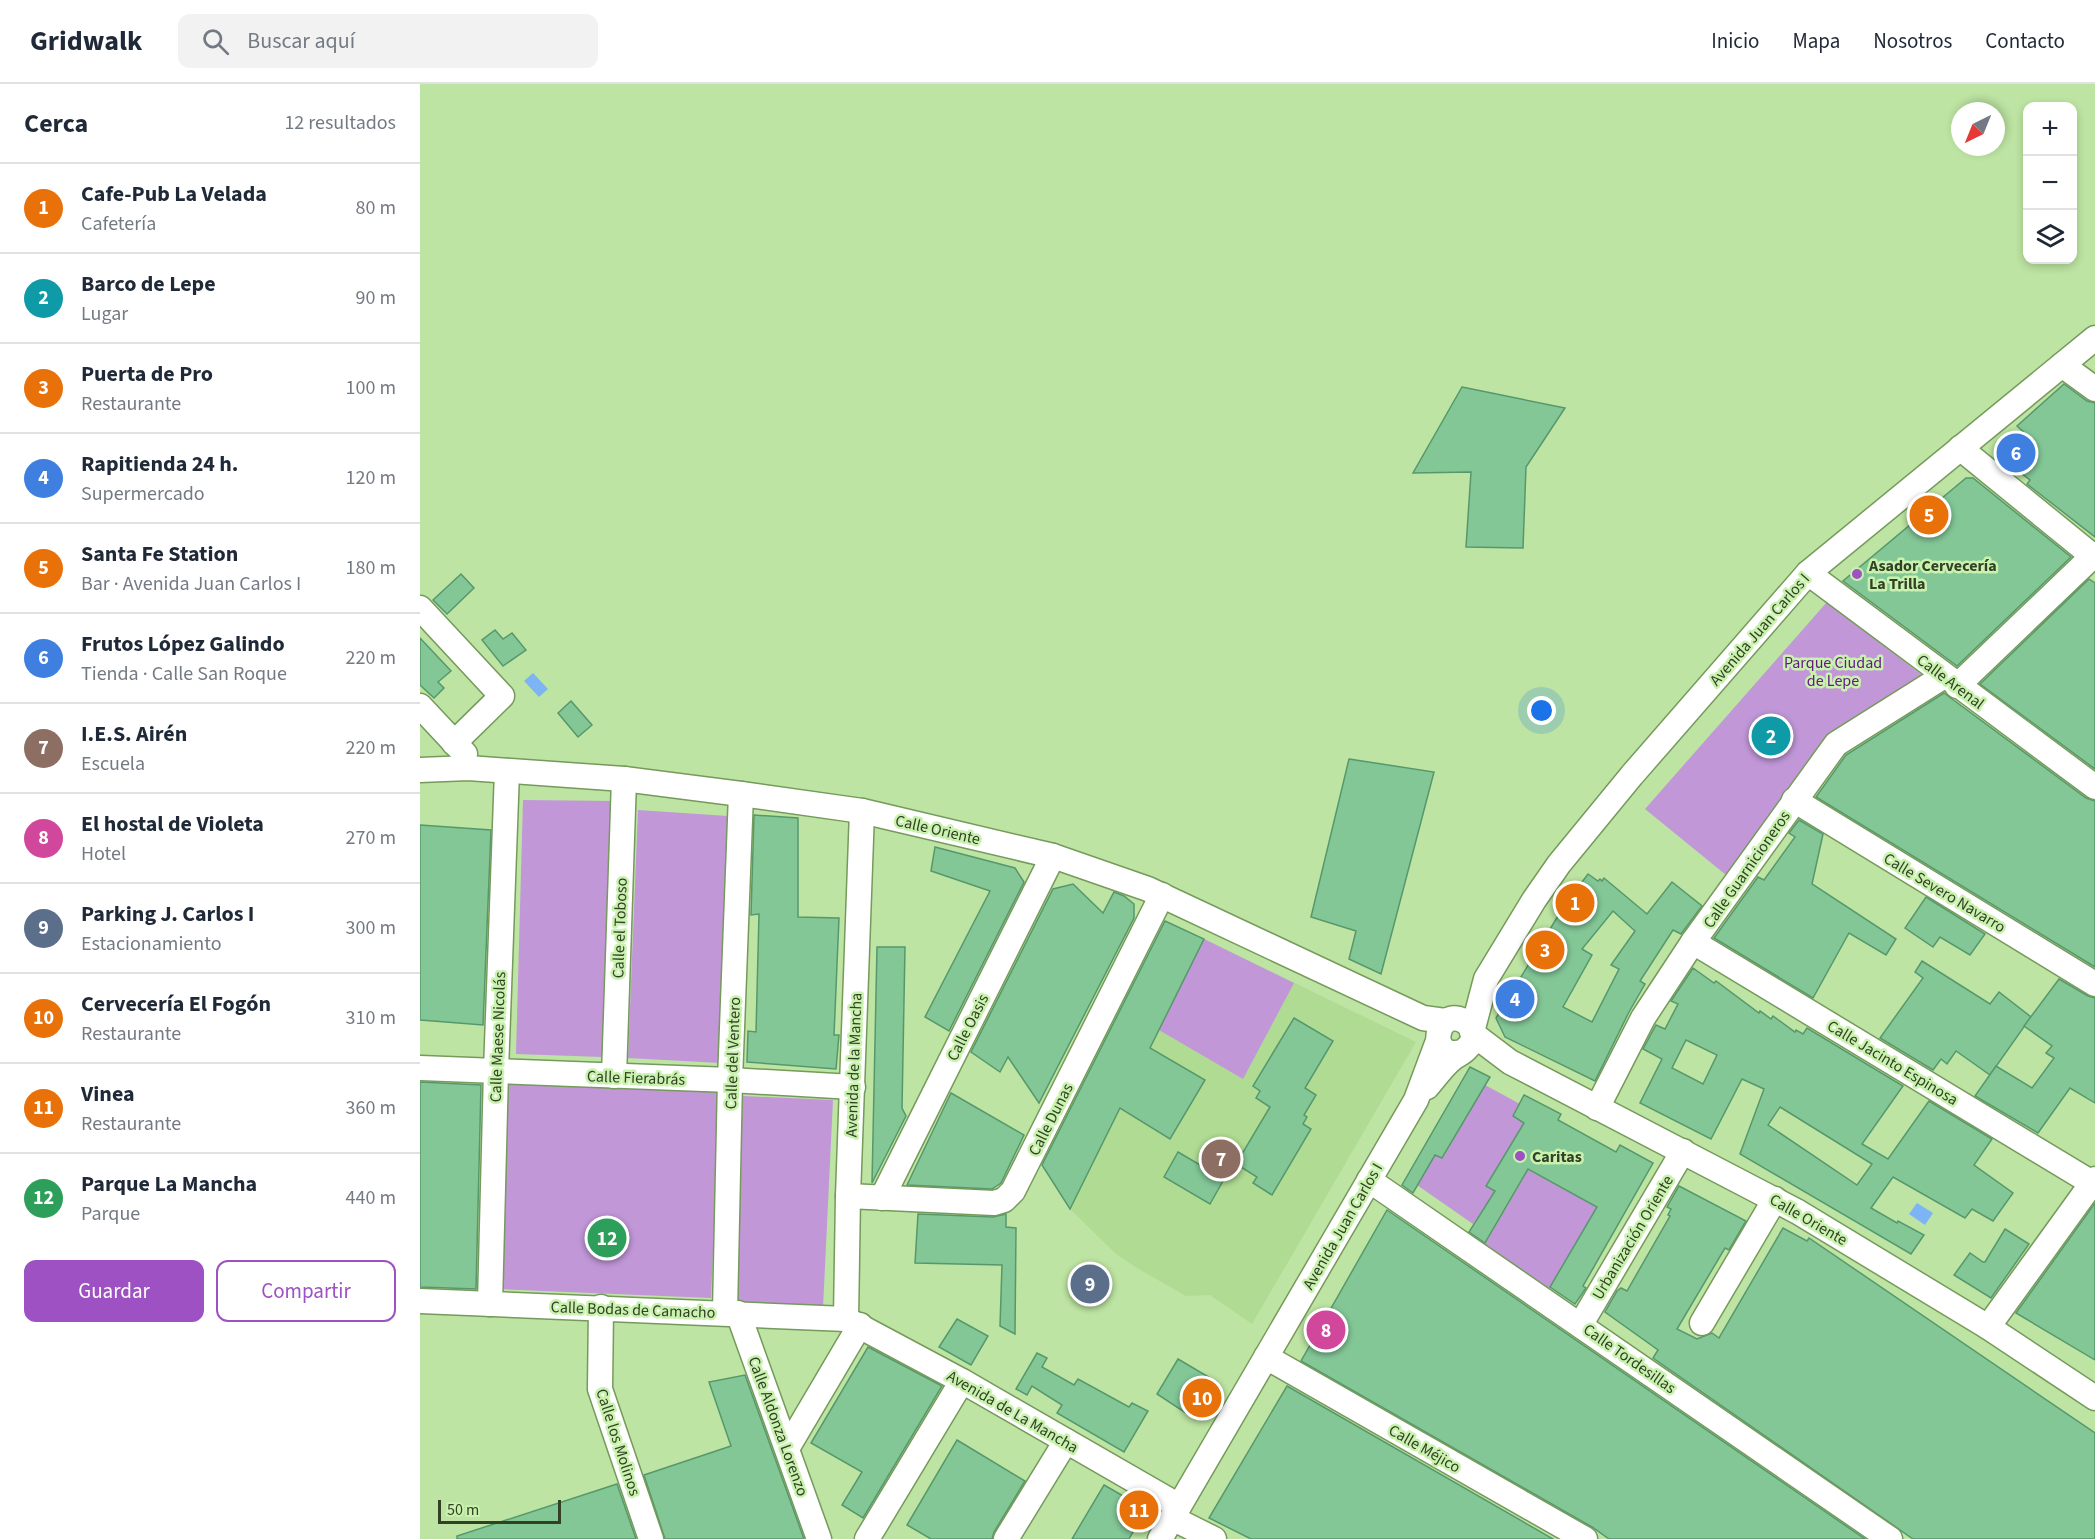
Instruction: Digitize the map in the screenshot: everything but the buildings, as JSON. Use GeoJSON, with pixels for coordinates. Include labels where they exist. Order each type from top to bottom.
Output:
{"type":"FeatureCollection","features":[{"type":"Feature","properties":{"kind":"street","name":"Avenida Juan Carlos I"},"geometry":{"type":"LineString","coordinates":[[1486,979],[1534,900],[1559,864],[1632,775],[1808,573],[2095,338]]}},
{"type":"Feature","properties":{"kind":"street"},"geometry":{"type":"LineString","coordinates":[[2062,365],[2095,389]]}},
{"type":"Feature","properties":{"kind":"street"},"geometry":{"type":"LineString","coordinates":[[1960,448],[2094,556]]}},
{"type":"Feature","properties":{"kind":"street","name":"Calle Guarnicioneros"},"geometry":{"type":"LineString","coordinates":[[1597,1108],[1642,1018],[1693,942],[1836,744],[1951,681],[2094,556]]}},
{"type":"Feature","properties":{"kind":"street","name":"Calle Arenal"},"geometry":{"type":"LineString","coordinates":[[1808,573],[2095,787]]}},
{"type":"Feature","properties":{"kind":"street"},"geometry":{"type":"LineString","coordinates":[[420,608],[502,696],[454,743]]}},
{"type":"Feature","properties":{"kind":"street"},"geometry":{"type":"LineString","coordinates":[[420,706],[479,769]]}},
{"type":"Feature","properties":{"kind":"street","name":"Calle Oriente"},"geometry":{"type":"LineString","coordinates":[[420,770],[479,769],[624,779],[862,811],[1053,856],[1162,895],[1439,1028],[1456,1018],[1467,1022],[1467,1042],[1775,1199],[1890,1266],[2095,1398]]}},
{"type":"Feature","properties":{"kind":"street","name":"Calle Maese Nicolás"},"geometry":{"type":"LineString","coordinates":[[490,1304],[507,771]]}},
{"type":"Feature","properties":{"kind":"street","name":"Calle el Toboso"},"geometry":{"type":"LineString","coordinates":[[614,1076],[624,779]]}},
{"type":"Feature","properties":{"kind":"street","name":"Calle del Ventero"},"geometry":{"type":"LineString","coordinates":[[732,1312],[730,1080],[741,794]]}},
{"type":"Feature","properties":{"kind":"street","name":"Calle Severo Navarro"},"geometry":{"type":"LineString","coordinates":[[1794,800],[2095,984]]}},
{"type":"Feature","properties":{"kind":"street","name":"Avenida de la Mancha"},"geometry":{"type":"LineString","coordinates":[[853,1322],[848,1196],[862,811]]}},
{"type":"Feature","properties":{"kind":"street","name":"Calle Oasis"},"geometry":{"type":"LineString","coordinates":[[882,1198],[1053,856]]}},
{"type":"Feature","properties":{"kind":"street","name":"Calle Dunas"},"geometry":{"type":"LineString","coordinates":[[848,1196],[994,1203],[1004,1200],[1013,1191],[1162,895]]}},
{"type":"Feature","properties":{"kind":"street","name":"Calle Jacinto Espinosa"},"geometry":{"type":"LineString","coordinates":[[1693,942],[2094,1181]]}},
{"type":"Feature","properties":{"kind":"street"},"geometry":{"type":"LineString","coordinates":[[1416,1100],[1439,1028],[1486,979]]}},
{"type":"Feature","properties":{"kind":"street"},"geometry":{"type":"LineString","coordinates":[[1416,1100],[1467,1042],[1486,979]]}},
{"type":"Feature","properties":{"kind":"street","name":"Calle Fierabrás"},"geometry":{"type":"LineString","coordinates":[[420,1068],[730,1080],[853,1088]]}},
{"type":"Feature","properties":{"kind":"street","name":"Avenida Juan Carlos I"},"geometry":{"type":"LineString","coordinates":[[1160,1539],[1416,1100]]}},
{"type":"Feature","properties":{"kind":"street","name":"Urbanización Oriente"},"geometry":{"type":"LineString","coordinates":[[1581,1324],[1683,1151]]}},
{"type":"Feature","properties":{"kind":"street","name":"Calle Tordesillas"},"geometry":{"type":"LineString","coordinates":[[1369,1180],[1890,1539]]}},
{"type":"Feature","properties":{"kind":"street"},"geometry":{"type":"LineString","coordinates":[[1988,1327],[2094,1181]]}},
{"type":"Feature","properties":{"kind":"street"},"geometry":{"type":"LineString","coordinates":[[1702,1323],[1775,1199]]}},
{"type":"Feature","properties":{"kind":"street","name":"Calle Bodas de Camacho"},"geometry":{"type":"LineString","coordinates":[[420,1301],[732,1312],[853,1322]]}},
{"type":"Feature","properties":{"kind":"street","name":"Calle los Molinos"},"geometry":{"type":"LineString","coordinates":[[602,1307],[600,1389],[651,1539]]}},
{"type":"Feature","properties":{"kind":"street","name":"Calle Aldonza Lorenzo"},"geometry":{"type":"LineString","coordinates":[[732,1312],[788,1447],[819,1539]]}},
{"type":"Feature","properties":{"kind":"street"},"geometry":{"type":"LineString","coordinates":[[788,1447],[853,1322]]}},
{"type":"Feature","properties":{"kind":"street","name":"Avenida de La Mancha"},"geometry":{"type":"LineString","coordinates":[[853,1322],[1066,1441],[1214,1539]]}},
{"type":"Feature","properties":{"kind":"street","name":"Calle Méjico"},"geometry":{"type":"LineString","coordinates":[[1266,1357],[1585,1539]]}},
{"type":"Feature","properties":{"kind":"street"},"geometry":{"type":"LineString","coordinates":[[867,1539],[962,1381]]}},
{"type":"Feature","properties":{"kind":"street"},"geometry":{"type":"LineString","coordinates":[[1006,1539],[1066,1441]]}},
{"type":"Feature","properties":{"kind":"shaded area"},"geometry":{"type":"Polygon","coordinates":[[[1204,939],[1416,1042],[1252,1324],[1210,1295],[1186,1296],[1137,1268],[1116,1254],[1070,1209],[1204,939]]]}},
{"type":"Feature","properties":{"kind":"green space","name":"Parque Ciudad de Lepe"},"geometry":{"type":"Polygon","coordinates":[[[1827,602],[1923,676],[1824,738],[1726,875],[1645,809],[1827,602]]]}},
{"type":"Feature","properties":{"kind":"green space"},"geometry":{"type":"Polygon","coordinates":[[[523,800],[614,801],[602,1057],[516,1054],[523,800]]]}},
{"type":"Feature","properties":{"kind":"green space"},"geometry":{"type":"Polygon","coordinates":[[[638,810],[728,816],[720,1063],[628,1058],[638,810]]]}},
{"type":"Feature","properties":{"kind":"green space"},"geometry":{"type":"Polygon","coordinates":[[[1204,939],[1294,983],[1243,1079],[1159,1030],[1204,939]]]}},
{"type":"Feature","properties":{"kind":"green space"},"geometry":{"type":"Polygon","coordinates":[[[508,1079],[720,1091],[711,1298],[498,1289],[508,1079]]]}},
{"type":"Feature","properties":{"kind":"green space"},"geometry":{"type":"Polygon","coordinates":[[[1485,1085],[1520,1104],[1513,1116],[1524,1123],[1487,1186],[1502,1195],[1489,1215],[1482,1211],[1473,1224],[1417,1185],[1435,1155],[1443,1158],[1485,1085]]]}},
{"type":"Feature","properties":{"kind":"green space"},"geometry":{"type":"Polygon","coordinates":[[[743,1096],[833,1100],[823,1308],[734,1304],[743,1096]]]}},
{"type":"Feature","properties":{"kind":"green space"},"geometry":{"type":"Polygon","coordinates":[[[1528,1170],[1597,1207],[1549,1289],[1485,1244],[1528,1170]]]}},
{"type":"Feature","properties":{"kind":"water"},"geometry":{"type":"Polygon","coordinates":[[[533,673],[548,689],[539,697],[524,681],[533,673]]]}},
{"type":"Feature","properties":{"kind":"water"},"geometry":{"type":"Polygon","coordinates":[[[1917,1203],[1933,1213],[1925,1225],[1909,1214],[1917,1203]]]}},
{"type":"Feature","properties":{"kind":"place","name":"Frutos López Galindo"},"geometry":{"type":"Point","coordinates":[2016,453]}},
{"type":"Feature","properties":{"kind":"place","name":"Santa Fe Station"},"geometry":{"type":"Point","coordinates":[1929,515]}},
{"type":"Feature","properties":{"kind":"place","name":"Asador Cervecería La Trilla"},"geometry":{"type":"Point","coordinates":[1857,574]}},
{"type":"Feature","properties":{"kind":"place","name":"Barco de Lepe"},"geometry":{"type":"Point","coordinates":[1771,736]}},
{"type":"Feature","properties":{"kind":"place","name":"Cafe-Pub La Velada"},"geometry":{"type":"Point","coordinates":[1575,903]}},
{"type":"Feature","properties":{"kind":"place","name":"Puerta de Pro"},"geometry":{"type":"Point","coordinates":[1545,950]}},
{"type":"Feature","properties":{"kind":"place","name":"Rapitienda 24 h."},"geometry":{"type":"Point","coordinates":[1515,999]}},
{"type":"Feature","properties":{"kind":"place","name":"Caritas"},"geometry":{"type":"Point","coordinates":[1520,1156]}},
{"type":"Feature","properties":{"kind":"place","name":"I.E.S. Airén"},"geometry":{"type":"Point","coordinates":[1221,1159]}},
{"type":"Feature","properties":{"kind":"place","name":"Parque La Mancha"},"geometry":{"type":"Point","coordinates":[607,1238]}},
{"type":"Feature","properties":{"kind":"place","name":"Parking J. Carlos I"},"geometry":{"type":"Point","coordinates":[1090,1284]}},
{"type":"Feature","properties":{"kind":"place","name":"El hostal de Violeta"},"geometry":{"type":"Point","coordinates":[1326,1330]}},
{"type":"Feature","properties":{"kind":"place","name":"Cervecería El Fogón"},"geometry":{"type":"Point","coordinates":[1202,1398]}},
{"type":"Feature","properties":{"kind":"place","name":"Vinea"},"geometry":{"type":"Point","coordinates":[1139,1510]}}]}
